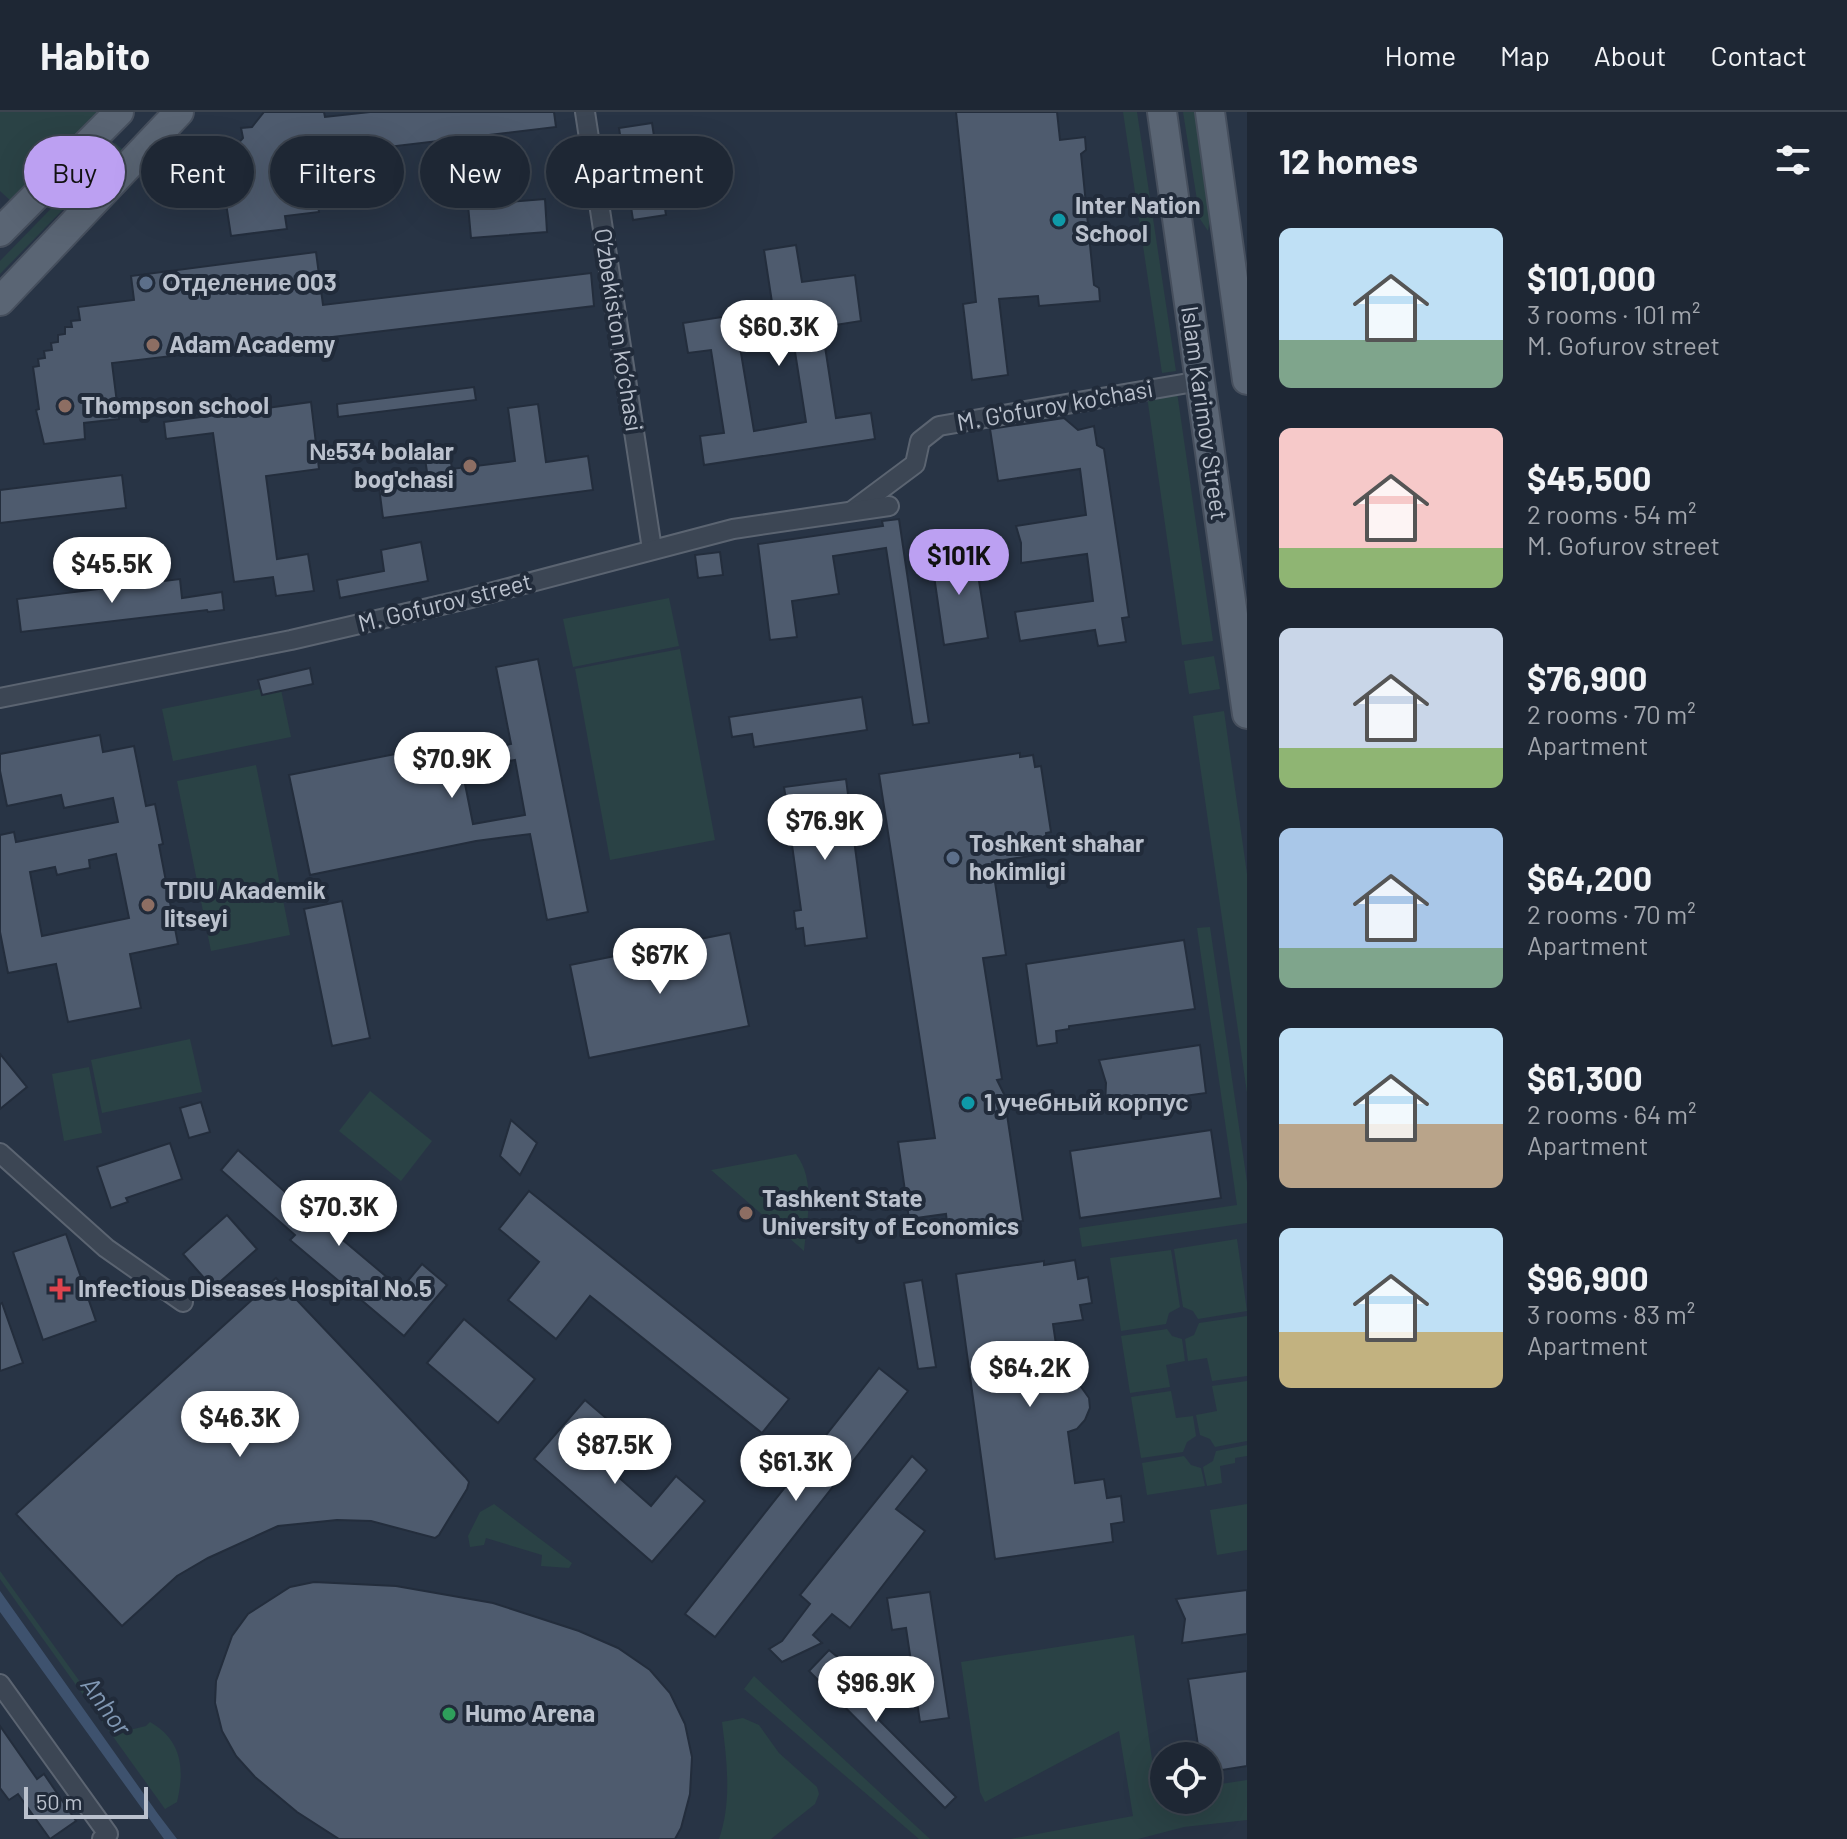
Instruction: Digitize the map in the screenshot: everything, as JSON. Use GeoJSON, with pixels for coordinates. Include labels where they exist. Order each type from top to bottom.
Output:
{"type":"FeatureCollection","features":[{"type":"Feature","properties":{"kind":"main road"},"geometry":{"type":"LineString","coordinates":[[0,232],[120,112],[146,136]]}},
{"type":"Feature","properties":{"kind":"main road"},"geometry":{"type":"LineString","coordinates":[[156,136],[179,112]]}},
{"type":"Feature","properties":{"kind":"main road","name":"Islam Karimov Street"},"geometry":{"type":"LineString","coordinates":[[1162,112],[1246,702]]}},
{"type":"Feature","properties":{"kind":"main road","name":"Islam Karimov Street"},"geometry":{"type":"LineString","coordinates":[[1210,112],[1247,380]]}},
{"type":"Feature","properties":{"kind":"main road"},"geometry":{"type":"LineString","coordinates":[[0,301],[141,152]]}},
{"type":"Feature","properties":{"kind":"main road"},"geometry":{"type":"LineString","coordinates":[[1195,343],[1204,332],[1216,327],[1230,329],[1241,336]]}},
{"type":"Feature","properties":{"kind":"street","name":"O‘zbekiston ko‘chasi"},"geometry":{"type":"LineString","coordinates":[[585,112],[652,549]]}},
{"type":"Feature","properties":{"kind":"street","name":"M. G'ofurov ko'chasi"},"geometry":{"type":"LineString","coordinates":[[852,511],[915,464],[920,441],[939,426],[1200,381]]}},
{"type":"Feature","properties":{"kind":"street","name":"M. Gofurov street"},"geometry":{"type":"LineString","coordinates":[[0,698],[291,640],[467,599],[733,529],[889,506]]}},
{"type":"Feature","properties":{"kind":"street"},"geometry":{"type":"LineString","coordinates":[[0,1153],[106,1248],[183,1302]]}},
{"type":"Feature","properties":{"kind":"street"},"geometry":{"type":"LineString","coordinates":[[0,1684],[108,1834],[102,1839]]}},
{"type":"Feature","properties":{"kind":"green space"},"geometry":{"type":"Polygon","coordinates":[[[0,112],[100,112],[77,136],[24,136],[24,190],[12,202],[0,191],[0,112]]]}},
{"type":"Feature","properties":{"kind":"green space"},"geometry":{"type":"Polygon","coordinates":[[[1123,112],[1137,112],[1176,371],[1162,373],[1123,112]]]}},
{"type":"Feature","properties":{"kind":"green space"},"geometry":{"type":"Polygon","coordinates":[[[1183,112],[1195,112],[1210,218],[1208,231],[1200,219],[1183,112]]]}},
{"type":"Feature","properties":{"kind":"green space"},"geometry":{"type":"Polygon","coordinates":[[[52,208],[64,208],[0,274],[0,261],[52,208]]]}},
{"type":"Feature","properties":{"kind":"green space"},"geometry":{"type":"Polygon","coordinates":[[[1177,392],[1213,641],[1182,645],[1147,396],[1177,392]]]}},
{"type":"Feature","properties":{"kind":"green space"},"geometry":{"type":"Polygon","coordinates":[[[669,598],[679,646],[573,667],[563,619],[669,598]]]}},
{"type":"Feature","properties":{"kind":"green space"},"geometry":{"type":"Polygon","coordinates":[[[680,649],[715,840],[610,860],[575,669],[680,649]]]}},
{"type":"Feature","properties":{"kind":"green space"},"geometry":{"type":"Polygon","coordinates":[[[1214,656],[1220,689],[1189,694],[1184,661],[1214,656]]]}},
{"type":"Feature","properties":{"kind":"green space"},"geometry":{"type":"Polygon","coordinates":[[[280,685],[291,737],[173,761],[162,709],[280,685]]]}},
{"type":"Feature","properties":{"kind":"green space"},"geometry":{"type":"Polygon","coordinates":[[[1224,711],[1247,874],[1247,1093],[1193,716],[1224,711]]]}},
{"type":"Feature","properties":{"kind":"green space"},"geometry":{"type":"Polygon","coordinates":[[[256,765],[290,935],[211,951],[177,781],[256,765]]]}},
{"type":"Feature","properties":{"kind":"green space"},"geometry":{"type":"Polygon","coordinates":[[[1210,927],[1247,1182],[1247,1223],[1082,1247],[1079,1228],[1237,1205],[1197,928],[1210,927]]]}},
{"type":"Feature","properties":{"kind":"green space"},"geometry":{"type":"Polygon","coordinates":[[[190,1039],[202,1092],[102,1113],[91,1060],[190,1039]]]}},
{"type":"Feature","properties":{"kind":"green space"},"geometry":{"type":"Polygon","coordinates":[[[89,1067],[102,1133],[64,1141],[52,1074],[89,1067]]]}},
{"type":"Feature","properties":{"kind":"green space"},"geometry":{"type":"Polygon","coordinates":[[[370,1091],[432,1141],[401,1181],[339,1131],[370,1091]]]}},
{"type":"Feature","properties":{"kind":"green space"},"geometry":{"type":"Polygon","coordinates":[[[796,1154],[808,1188],[804,1251],[711,1170],[796,1154]]]}},
{"type":"Feature","properties":{"kind":"green space"},"geometry":{"type":"Polygon","coordinates":[[[1237,1239],[1247,1311],[1198,1319],[1193,1311],[1183,1307],[1174,1249],[1237,1239]]]}},
{"type":"Feature","properties":{"kind":"green space"},"geometry":{"type":"Polygon","coordinates":[[[1171,1250],[1180,1307],[1169,1313],[1166,1324],[1121,1331],[1110,1258],[1171,1250]]]}},
{"type":"Feature","properties":{"kind":"green space"},"geometry":{"type":"Polygon","coordinates":[[[1247,1316],[1247,1376],[1212,1381],[1207,1358],[1188,1361],[1185,1339],[1194,1335],[1199,1323],[1247,1316]]]}},
{"type":"Feature","properties":{"kind":"green space"},"geometry":{"type":"Polygon","coordinates":[[[1167,1329],[1172,1336],[1182,1339],[1185,1361],[1166,1365],[1170,1387],[1130,1393],[1121,1336],[1167,1329]]]}},
{"type":"Feature","properties":{"kind":"green space"},"geometry":{"type":"Polygon","coordinates":[[[1247,1381],[1247,1441],[1215,1447],[1210,1439],[1200,1435],[1196,1415],[1217,1411],[1212,1386],[1247,1381]]]}},
{"type":"Feature","properties":{"kind":"green space"},"geometry":{"type":"Polygon","coordinates":[[[1171,1391],[1176,1418],[1193,1416],[1196,1436],[1187,1442],[1183,1452],[1141,1458],[1131,1397],[1171,1391]]]}},
{"type":"Feature","properties":{"kind":"green space"},"geometry":{"type":"Polygon","coordinates":[[[1247,1445],[1247,1456],[1220,1466],[1222,1483],[1207,1486],[1203,1467],[1213,1461],[1216,1451],[1247,1445]]]}},
{"type":"Feature","properties":{"kind":"green space"},"geometry":{"type":"Polygon","coordinates":[[[1184,1456],[1191,1465],[1201,1468],[1205,1486],[1147,1495],[1142,1463],[1184,1456]]]}},
{"type":"Feature","properties":{"kind":"green space"},"geometry":{"type":"Polygon","coordinates":[[[494,1504],[572,1563],[569,1568],[541,1566],[542,1555],[486,1538],[484,1545],[470,1547],[468,1536],[480,1512],[494,1504]]]}},
{"type":"Feature","properties":{"kind":"green space"},"geometry":{"type":"Polygon","coordinates":[[[1247,1504],[1247,1550],[1217,1555],[1210,1510],[1247,1504]]]}},
{"type":"Feature","properties":{"kind":"green space"},"geometry":{"type":"Polygon","coordinates":[[[0,1571],[117,1733],[146,1726],[150,1722],[169,1737],[180,1767],[177,1802],[165,1809],[0,1579],[0,1571]]]}},
{"type":"Feature","properties":{"kind":"green space"},"geometry":{"type":"Polygon","coordinates":[[[1134,1635],[1150,1746],[1150,1814],[1222,1814],[1222,1784],[1247,1780],[1247,1820],[1184,1827],[1138,1839],[1010,1839],[1133,1816],[1119,1731],[985,1802],[980,1792],[961,1662],[1134,1635]]]}},
{"type":"Feature","properties":{"kind":"green space"},"geometry":{"type":"Polygon","coordinates":[[[754,1676],[930,1839],[919,1839],[744,1689],[754,1676]]]}},
{"type":"Feature","properties":{"kind":"green space"},"geometry":{"type":"Polygon","coordinates":[[[743,1718],[759,1725],[779,1753],[817,1787],[819,1794],[815,1804],[771,1839],[719,1839],[727,1796],[722,1722],[743,1718]]]}},
{"type":"Feature","properties":{"kind":"water","name":"Anhor"},"geometry":{"type":"Polygon","coordinates":[[[0,1591],[177,1839],[164,1839],[0,1612],[0,1591]]]}},
{"type":"Feature","properties":{"kind":"building"},"geometry":{"type":"Polygon","coordinates":[[[264,112],[324,112],[325,117],[370,112],[554,112],[556,127],[480,136],[420,136],[420,143],[404,145],[404,136],[270,136],[270,208],[318,208],[319,212],[285,216],[287,229],[231,236],[227,208],[254,208],[254,136],[243,136],[241,128],[252,127],[264,112]]]}},
{"type":"Feature","properties":{"kind":"building"},"geometry":{"type":"Polygon","coordinates":[[[956,112],[1057,112],[1060,140],[1085,137],[1086,150],[1081,154],[1094,285],[1099,288],[1100,301],[1039,306],[1038,296],[999,299],[1008,375],[972,380],[963,304],[976,302],[956,112]]]}},
{"type":"Feature","properties":{"kind":"building"},"geometry":{"type":"Polygon","coordinates":[[[652,123],[654,136],[620,136],[619,128],[652,123]]]}},
{"type":"Feature","properties":{"kind":"building"},"geometry":{"type":"Polygon","coordinates":[[[545,199],[547,232],[471,238],[468,208],[530,208],[530,200],[545,199]]]}},
{"type":"Feature","properties":{"kind":"building"},"geometry":{"type":"Polygon","coordinates":[[[631,208],[665,208],[666,215],[633,220],[631,208]]]}},
{"type":"Feature","properties":{"kind":"building"},"geometry":{"type":"Polygon","coordinates":[[[796,245],[802,282],[855,275],[861,321],[822,327],[836,418],[871,413],[875,439],[704,465],[700,436],[724,433],[711,350],[688,353],[683,323],[773,309],[764,250],[796,245]],[[793,339],[740,347],[754,431],[806,422],[793,339]]]}},
{"type":"Feature","properties":{"kind":"building"},"geometry":{"type":"Polygon","coordinates":[[[316,252],[323,305],[591,273],[594,306],[112,363],[119,419],[84,423],[85,439],[44,444],[36,410],[39,409],[33,367],[39,366],[38,359],[45,358],[44,351],[52,350],[51,343],[58,342],[58,335],[65,334],[65,327],[72,327],[71,321],[80,320],[78,307],[134,300],[131,276],[316,252]]]}},
{"type":"Feature","properties":{"kind":"building"},"geometry":{"type":"Polygon","coordinates":[[[474,387],[476,400],[338,417],[337,404],[474,387]]]}},
{"type":"Feature","properties":{"kind":"building"},"geometry":{"type":"Polygon","coordinates":[[[311,402],[319,469],[266,476],[277,559],[308,554],[314,591],[276,596],[273,577],[234,582],[213,433],[166,439],[164,422],[311,402]]]}},
{"type":"Feature","properties":{"kind":"building"},"geometry":{"type":"Polygon","coordinates":[[[538,404],[546,462],[588,456],[593,490],[383,518],[378,479],[427,472],[424,452],[449,448],[452,469],[515,461],[508,408],[538,404]]]}},
{"type":"Feature","properties":{"kind":"building"},"geometry":{"type":"Polygon","coordinates":[[[1064,418],[1078,430],[1094,426],[1097,445],[1104,449],[1129,617],[1122,618],[1126,642],[1098,646],[1095,630],[1020,641],[1015,612],[1093,601],[1087,554],[1021,563],[1021,543],[1016,526],[1086,515],[1080,469],[998,481],[990,429],[1064,418]]]}},
{"type":"Feature","properties":{"kind":"building"},"geometry":{"type":"Polygon","coordinates":[[[122,475],[126,508],[0,523],[0,490],[122,475]]]}},
{"type":"Feature","properties":{"kind":"building"},"geometry":{"type":"Polygon","coordinates":[[[899,519],[929,723],[913,725],[886,548],[833,556],[839,594],[792,601],[797,637],[770,640],[758,544],[883,526],[882,521],[899,519]]]}},
{"type":"Feature","properties":{"kind":"building"},"geometry":{"type":"Polygon","coordinates":[[[421,542],[428,581],[340,598],[337,580],[384,571],[381,550],[421,542]]]}},
{"type":"Feature","properties":{"kind":"building"},"geometry":{"type":"Polygon","coordinates":[[[974,549],[988,638],[944,645],[931,555],[974,549]]]}},
{"type":"Feature","properties":{"kind":"building"},"geometry":{"type":"Polygon","coordinates":[[[720,552],[723,575],[698,578],[695,555],[720,552]]]}},
{"type":"Feature","properties":{"kind":"building"},"geometry":{"type":"Polygon","coordinates":[[[180,579],[182,598],[222,592],[224,610],[21,632],[17,599],[180,579]]]}},
{"type":"Feature","properties":{"kind":"building"},"geometry":{"type":"Polygon","coordinates":[[[538,659],[588,912],[547,920],[530,834],[476,841],[310,875],[289,775],[456,742],[459,754],[511,744],[496,667],[538,659]],[[515,760],[462,769],[473,824],[525,815],[515,760]]]}},
{"type":"Feature","properties":{"kind":"building"},"geometry":{"type":"Polygon","coordinates":[[[310,668],[313,684],[262,695],[258,680],[310,668]]]}},
{"type":"Feature","properties":{"kind":"building"},"geometry":{"type":"Polygon","coordinates":[[[862,697],[867,730],[754,747],[752,734],[732,737],[729,717],[862,697]]]}},
{"type":"Feature","properties":{"kind":"building","name":"TDIU Akademik litseyi"},"geometry":{"type":"Polygon","coordinates":[[[100,735],[103,752],[134,746],[146,806],[155,804],[163,844],[159,845],[178,944],[130,954],[141,1008],[68,1022],[56,964],[8,973],[0,932],[0,835],[14,832],[16,842],[118,822],[113,798],[64,808],[61,795],[7,806],[0,754],[100,735]],[[116,854],[89,860],[90,868],[57,875],[55,867],[30,872],[42,936],[129,918],[116,854]]]}},
{"type":"Feature","properties":{"kind":"building"},"geometry":{"type":"Polygon","coordinates":[[[1020,753],[1020,757],[1033,755],[1035,767],[1041,766],[1051,832],[1046,833],[1047,845],[1035,847],[1036,855],[992,862],[1006,955],[983,958],[1002,1079],[997,1080],[1007,1100],[1023,1221],[948,1231],[946,1214],[909,1219],[898,1142],[935,1138],[879,774],[1020,753]]]}},
{"type":"Feature","properties":{"kind":"building"},"geometry":{"type":"Polygon","coordinates":[[[846,779],[867,938],[805,946],[803,928],[796,929],[794,911],[801,910],[789,823],[779,824],[777,807],[787,806],[784,787],[846,779]]]}},
{"type":"Feature","properties":{"kind":"building"},"geometry":{"type":"Polygon","coordinates":[[[342,901],[370,1038],[332,1046],[304,909],[342,901]]]}},
{"type":"Feature","properties":{"kind":"building"},"geometry":{"type":"Polygon","coordinates":[[[730,933],[749,1026],[589,1058],[570,965],[730,933]]]}},
{"type":"Feature","properties":{"kind":"building"},"geometry":{"type":"Polygon","coordinates":[[[1184,940],[1195,1009],[1069,1026],[1069,1029],[1056,1031],[1057,1043],[1037,1046],[1026,964],[1184,940]]]}},
{"type":"Feature","properties":{"kind":"building"},"geometry":{"type":"Polygon","coordinates":[[[1200,1045],[1206,1093],[1105,1107],[1106,1083],[1099,1060],[1200,1045]]]}},
{"type":"Feature","properties":{"kind":"building"},"geometry":{"type":"Polygon","coordinates":[[[0,1054],[27,1087],[0,1109],[0,1054]]]}},
{"type":"Feature","properties":{"kind":"building"},"geometry":{"type":"Polygon","coordinates":[[[201,1102],[210,1132],[189,1138],[180,1108],[201,1102]]]}},
{"type":"Feature","properties":{"kind":"building"},"geometry":{"type":"Polygon","coordinates":[[[511,1120],[537,1143],[520,1175],[500,1156],[511,1120]]]}},
{"type":"Feature","properties":{"kind":"building"},"geometry":{"type":"Polygon","coordinates":[[[1211,1130],[1221,1198],[1080,1218],[1070,1151],[1211,1130]]]}},
{"type":"Feature","properties":{"kind":"building"},"geometry":{"type":"Polygon","coordinates":[[[170,1143],[182,1179],[126,1198],[128,1202],[111,1208],[97,1167],[170,1143]]]}},
{"type":"Feature","properties":{"kind":"building"},"geometry":{"type":"Polygon","coordinates":[[[238,1150],[311,1215],[334,1188],[358,1209],[337,1235],[401,1289],[422,1264],[447,1285],[404,1336],[290,1240],[295,1235],[221,1170],[238,1150]]]}},
{"type":"Feature","properties":{"kind":"building"},"geometry":{"type":"Polygon","coordinates":[[[529,1191],[789,1399],[762,1433],[590,1296],[556,1339],[508,1300],[539,1262],[499,1229],[529,1191]]]}},
{"type":"Feature","properties":{"kind":"building"},"geometry":{"type":"Polygon","coordinates":[[[227,1215],[257,1249],[213,1288],[183,1254],[227,1215]]]}},
{"type":"Feature","properties":{"kind":"building"},"geometry":{"type":"Polygon","coordinates":[[[66,1234],[96,1321],[43,1340],[13,1252],[66,1234]]]}},
{"type":"Feature","properties":{"kind":"building"},"geometry":{"type":"Polygon","coordinates":[[[1075,1260],[1078,1279],[1088,1277],[1092,1303],[1080,1305],[1083,1320],[1053,1324],[1061,1378],[1079,1384],[1089,1398],[1090,1408],[1085,1420],[1077,1429],[1068,1432],[1075,1483],[1104,1479],[1107,1498],[1121,1496],[1124,1522],[1111,1524],[1113,1542],[995,1559],[956,1274],[1044,1261],[1044,1265],[1075,1260]]]}},
{"type":"Feature","properties":{"kind":"building"},"geometry":{"type":"Polygon","coordinates":[[[276,1278],[465,1477],[469,1482],[467,1489],[435,1538],[371,1521],[337,1520],[278,1526],[177,1576],[122,1626],[16,1514],[276,1278]]]}},
{"type":"Feature","properties":{"kind":"building"},"geometry":{"type":"Polygon","coordinates":[[[922,1280],[936,1367],[918,1369],[904,1283],[922,1280]]]}},
{"type":"Feature","properties":{"kind":"building"},"geometry":{"type":"Polygon","coordinates":[[[0,1304],[23,1363],[0,1371],[0,1304]]]}},
{"type":"Feature","properties":{"kind":"building"},"geometry":{"type":"Polygon","coordinates":[[[464,1319],[535,1379],[498,1423],[427,1363],[464,1319]]]}},
{"type":"Feature","properties":{"kind":"building"},"geometry":{"type":"Polygon","coordinates":[[[879,1368],[908,1391],[715,1637],[685,1614],[879,1368]]]}},
{"type":"Feature","properties":{"kind":"building"},"geometry":{"type":"Polygon","coordinates":[[[585,1400],[613,1424],[589,1451],[651,1506],[676,1476],[705,1501],[652,1562],[534,1459],[585,1400]]]}},
{"type":"Feature","properties":{"kind":"building"},"geometry":{"type":"Polygon","coordinates":[[[912,1456],[927,1470],[896,1509],[925,1531],[850,1628],[832,1614],[813,1635],[822,1643],[782,1662],[769,1649],[782,1641],[810,1604],[800,1595],[912,1456]]]}},
{"type":"Feature","properties":{"kind":"building","name":"Humo Arena"},"geometry":{"type":"Polygon","coordinates":[[[314,1582],[396,1586],[493,1603],[579,1631],[618,1648],[650,1670],[670,1693],[685,1724],[692,1757],[690,1794],[675,1839],[339,1839],[297,1812],[255,1777],[236,1756],[222,1731],[215,1703],[216,1681],[232,1636],[248,1614],[290,1587],[314,1582]]]}},
{"type":"Feature","properties":{"kind":"building"},"geometry":{"type":"Polygon","coordinates":[[[1247,1590],[1247,1634],[1182,1643],[1185,1619],[1176,1599],[1247,1590]]]}},
{"type":"Feature","properties":{"kind":"building"},"geometry":{"type":"Polygon","coordinates":[[[930,1592],[949,1718],[920,1722],[906,1628],[892,1630],[887,1598],[930,1592]]]}},
{"type":"Feature","properties":{"kind":"building"},"geometry":{"type":"Polygon","coordinates":[[[829,1650],[840,1659],[835,1664],[879,1708],[873,1714],[956,1797],[945,1808],[809,1671],[829,1650]]]}},
{"type":"Feature","properties":{"kind":"building"},"geometry":{"type":"Polygon","coordinates":[[[1247,1671],[1247,1766],[1222,1770],[1222,1742],[1197,1742],[1188,1679],[1247,1671]]]}},
{"type":"Feature","properties":{"kind":"building"},"geometry":{"type":"Polygon","coordinates":[[[0,1726],[37,1779],[44,1774],[76,1821],[50,1839],[18,1794],[9,1800],[0,1788],[0,1726]]]}},
{"type":"Feature","properties":{"kind":"place","name":"Inter Nation School"},"geometry":{"type":"Point","coordinates":[1059,220]}},
{"type":"Feature","properties":{"kind":"place","name":"Отделение 003"},"geometry":{"type":"Point","coordinates":[146,283]}},
{"type":"Feature","properties":{"kind":"place","name":"Adam Academy"},"geometry":{"type":"Point","coordinates":[153,345]}},
{"type":"Feature","properties":{"kind":"place","name":"Thompson school"},"geometry":{"type":"Point","coordinates":[65,406]}},
{"type":"Feature","properties":{"kind":"place","name":"№534 bolalar bog'chasi"},"geometry":{"type":"Point","coordinates":[470,466]}},
{"type":"Feature","properties":{"kind":"place","name":"Toshkent shahar hokimligi"},"geometry":{"type":"Point","coordinates":[953,858]}},
{"type":"Feature","properties":{"kind":"place","name":"TDIU Akademik litseyi"},"geometry":{"type":"Point","coordinates":[148,905]}},
{"type":"Feature","properties":{"kind":"place","name":"1 учебный корпус"},"geometry":{"type":"Point","coordinates":[968,1103]}},
{"type":"Feature","properties":{"kind":"place","name":"Tashkent State University of Economics"},"geometry":{"type":"Point","coordinates":[746,1213]}},
{"type":"Feature","properties":{"kind":"place","name":"Infectious Diseases Hospital No.5"},"geometry":{"type":"Point","coordinates":[60,1289]}},
{"type":"Feature","properties":{"kind":"place","name":"Humo Arena"},"geometry":{"type":"Point","coordinates":[449,1714]}}]}
